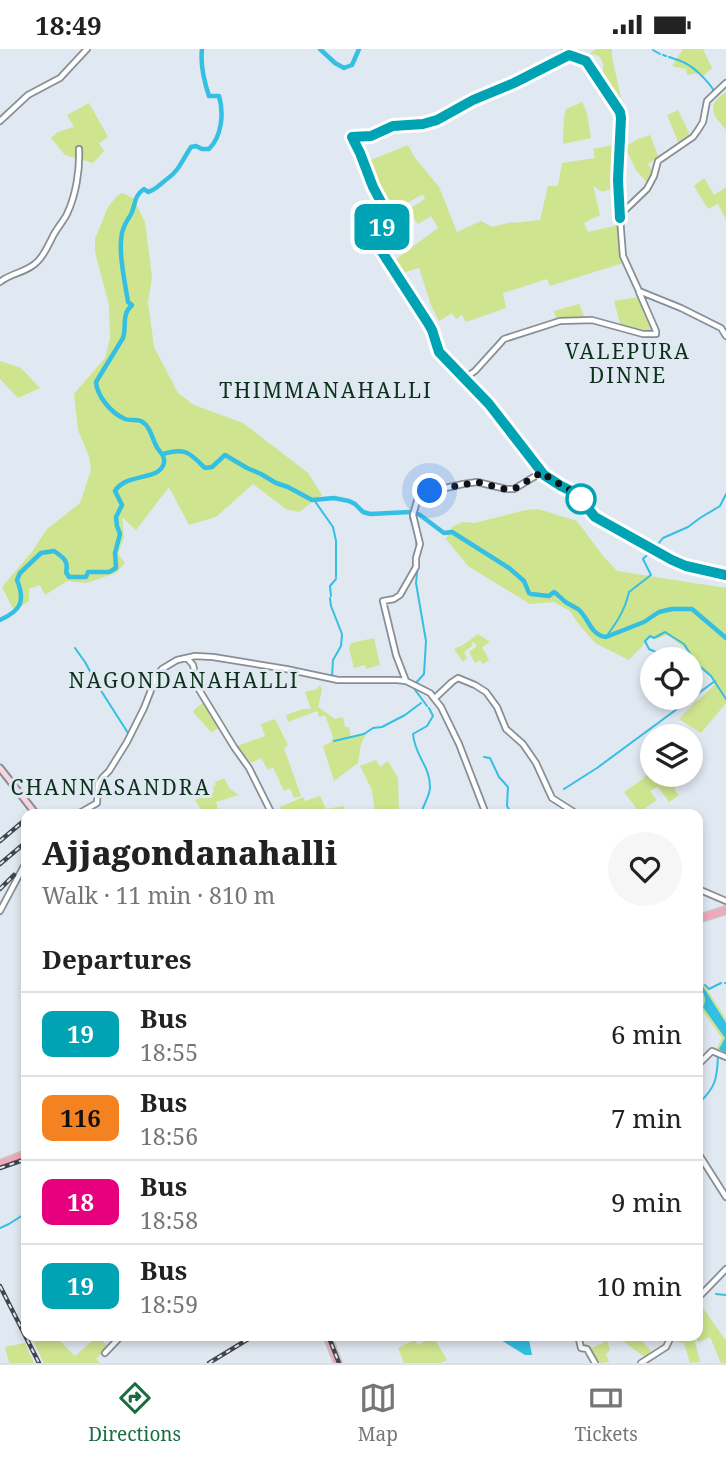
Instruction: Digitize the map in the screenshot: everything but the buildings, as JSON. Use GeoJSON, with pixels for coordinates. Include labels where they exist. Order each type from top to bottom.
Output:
{"type":"FeatureCollection","features":[{"type":"Feature","properties":{"kind":"main road"},"geometry":{"type":"LineString","coordinates":[[0,768],[32,809]]}},
{"type":"Feature","properties":{"kind":"main road"},"geometry":{"type":"LineString","coordinates":[[703,918],[726,911]]}},
{"type":"Feature","properties":{"kind":"main road"},"geometry":{"type":"LineString","coordinates":[[0,1165],[21,1157]]}},
{"type":"Feature","properties":{"kind":"main road"},"geometry":{"type":"LineString","coordinates":[[330,1341],[339,1363]]}},
{"type":"Feature","properties":{"kind":"street"},"geometry":{"type":"LineString","coordinates":[[0,121],[28,95],[60,78],[87,49]]}},
{"type":"Feature","properties":{"kind":"street"},"geometry":{"type":"LineString","coordinates":[[465,378],[475,371],[504,339],[560,321],[589,319],[643,334],[656,334],[622,255],[618,180],[620,112],[586,61],[569,55],[565,49]]}},
{"type":"Feature","properties":{"kind":"street"},"geometry":{"type":"LineString","coordinates":[[569,55],[437,120],[393,126],[371,136],[352,137],[388,215],[373,238],[428,323],[439,352],[489,404],[542,472],[552,481],[575,493],[595,517],[672,560],[726,575]]}},
{"type":"Feature","properties":{"kind":"street"},"geometry":{"type":"LineString","coordinates":[[620,218],[652,182],[658,161],[693,137],[703,123],[707,101],[726,83]]}},
{"type":"Feature","properties":{"kind":"street"},"geometry":{"type":"LineString","coordinates":[[0,282],[8,276],[23,272],[44,253],[70,206],[80,159],[79,149]]}},
{"type":"Feature","properties":{"kind":"street"},"geometry":{"type":"LineString","coordinates":[[639,291],[719,327],[726,336]]}},
{"type":"Feature","properties":{"kind":"street"},"geometry":{"type":"LineString","coordinates":[[406,681],[396,656],[383,601],[400,595],[416,567],[420,544],[413,513],[418,495],[421,492],[477,482],[514,489],[542,472]]}},
{"type":"Feature","properties":{"kind":"street"},"geometry":{"type":"LineString","coordinates":[[87,809],[97,803],[98,784],[110,771],[127,741],[157,675],[168,664],[187,658],[215,657],[339,680],[406,681],[430,693],[452,727],[484,809]]}},
{"type":"Feature","properties":{"kind":"street"},"geometry":{"type":"LineString","coordinates":[[187,658],[193,665],[197,685],[251,767],[271,809]]}},
{"type":"Feature","properties":{"kind":"street"},"geometry":{"type":"LineString","coordinates":[[435,698],[458,678],[486,692],[506,729],[523,744],[536,763],[552,798],[570,809]]}},
{"type":"Feature","properties":{"kind":"street"},"geometry":{"type":"LineString","coordinates":[[0,911],[21,871]]}},
{"type":"Feature","properties":{"kind":"street"},"geometry":{"type":"LineString","coordinates":[[703,891],[726,901]]}},
{"type":"Feature","properties":{"kind":"street"},"geometry":{"type":"LineString","coordinates":[[703,1060],[712,1051],[726,1057]]}},
{"type":"Feature","properties":{"kind":"street"},"geometry":{"type":"LineString","coordinates":[[703,1161],[726,1197]]}},
{"type":"Feature","properties":{"kind":"street"},"geometry":{"type":"LineString","coordinates":[[703,1293],[726,1269]]}},
{"type":"Feature","properties":{"kind":"street"},"geometry":{"type":"LineString","coordinates":[[105,1353],[116,1341]]}},
{"type":"Feature","properties":{"kind":"street"},"geometry":{"type":"LineString","coordinates":[[579,1341],[581,1348],[587,1349],[595,1363]]}},
{"type":"Feature","properties":{"kind":"street"},"geometry":{"type":"LineString","coordinates":[[642,1363],[666,1347],[669,1341]]}},
{"type":"Feature","properties":{"kind":"green space"},"geometry":{"type":"Polygon","coordinates":[[[596,49],[612,49],[621,98],[614,102],[600,78],[603,69],[601,58],[589,54],[596,49]]]}},
{"type":"Feature","properties":{"kind":"green space"},"geometry":{"type":"Polygon","coordinates":[[[683,49],[703,49],[712,68],[703,76],[700,73],[687,75],[686,69],[672,66],[683,49]]]}},
{"type":"Feature","properties":{"kind":"green space"},"geometry":{"type":"Polygon","coordinates":[[[726,92],[726,130],[713,110],[716,102],[726,92]]]}},
{"type":"Feature","properties":{"kind":"green space"},"geometry":{"type":"Polygon","coordinates":[[[582,102],[587,113],[591,138],[563,144],[566,109],[582,102]]]}},
{"type":"Feature","properties":{"kind":"green space"},"geometry":{"type":"Polygon","coordinates":[[[89,103],[108,137],[99,143],[104,151],[93,163],[65,155],[51,138],[58,132],[74,127],[67,115],[89,103]]]}},
{"type":"Feature","properties":{"kind":"green space"},"geometry":{"type":"Polygon","coordinates":[[[678,110],[690,135],[679,144],[667,115],[678,110]]]}},
{"type":"Feature","properties":{"kind":"green space"},"geometry":{"type":"Polygon","coordinates":[[[650,135],[659,158],[656,163],[654,160],[648,164],[654,173],[649,185],[636,170],[625,147],[650,135]]]}},
{"type":"Feature","properties":{"kind":"green space"},"geometry":{"type":"Polygon","coordinates":[[[618,144],[615,186],[603,191],[593,185],[600,215],[584,223],[588,232],[619,225],[623,263],[550,286],[547,279],[503,293],[506,308],[466,322],[462,315],[456,319],[452,313],[439,321],[419,268],[399,274],[391,263],[438,228],[431,216],[418,224],[408,210],[425,199],[423,194],[390,213],[374,185],[366,162],[408,145],[439,187],[457,232],[481,221],[492,227],[540,220],[548,186],[558,186],[562,163],[595,158],[593,149],[618,144]]]}},
{"type":"Feature","properties":{"kind":"green space"},"geometry":{"type":"Polygon","coordinates":[[[704,178],[714,195],[726,187],[726,220],[718,204],[708,209],[694,186],[704,178]]]}},
{"type":"Feature","properties":{"kind":"green space"},"geometry":{"type":"Polygon","coordinates":[[[122,193],[133,198],[145,222],[152,277],[148,302],[154,347],[178,393],[194,405],[243,423],[308,473],[322,495],[299,512],[286,509],[253,484],[216,517],[189,525],[169,487],[136,530],[122,517],[124,537],[118,554],[125,563],[116,573],[86,583],[67,581],[45,595],[40,585],[29,589],[29,601],[14,611],[2,587],[32,552],[46,530],[80,503],[91,470],[89,456],[78,430],[74,394],[105,358],[110,338],[109,305],[95,252],[95,239],[108,207],[122,193]]]}},
{"type":"Feature","properties":{"kind":"green space"},"geometry":{"type":"Polygon","coordinates":[[[639,297],[655,332],[651,334],[621,327],[614,301],[639,297]]]}},
{"type":"Feature","properties":{"kind":"green space"},"geometry":{"type":"Polygon","coordinates":[[[579,304],[585,318],[557,321],[554,311],[579,304]]]}},
{"type":"Feature","properties":{"kind":"green space"},"geometry":{"type":"Polygon","coordinates":[[[0,361],[21,368],[40,388],[18,398],[0,379],[0,361]]]}},
{"type":"Feature","properties":{"kind":"green space"},"geometry":{"type":"Polygon","coordinates":[[[538,509],[577,521],[617,571],[726,588],[726,703],[703,731],[703,724],[687,724],[679,719],[688,710],[703,710],[703,696],[715,684],[703,670],[703,647],[684,647],[667,635],[656,639],[651,637],[629,660],[595,643],[570,611],[554,602],[530,604],[468,566],[446,539],[452,527],[462,522],[475,523],[538,509]]]}},
{"type":"Feature","properties":{"kind":"green space"},"geometry":{"type":"Polygon","coordinates":[[[478,634],[490,642],[482,647],[489,660],[483,664],[480,660],[475,663],[469,652],[477,646],[473,642],[464,652],[467,658],[463,662],[454,649],[478,634]]]}},
{"type":"Feature","properties":{"kind":"green space"},"geometry":{"type":"Polygon","coordinates":[[[374,638],[380,665],[366,669],[365,665],[354,668],[349,648],[351,643],[374,638]]]}},
{"type":"Feature","properties":{"kind":"green space"},"geometry":{"type":"Polygon","coordinates":[[[320,685],[322,690],[318,707],[335,719],[343,717],[351,738],[366,734],[361,744],[358,763],[334,781],[323,746],[330,743],[333,737],[325,715],[319,717],[317,711],[288,722],[286,715],[311,709],[305,692],[317,689],[320,685]]]}},
{"type":"Feature","properties":{"kind":"green space"},"geometry":{"type":"Polygon","coordinates":[[[205,702],[221,727],[211,732],[193,712],[205,702]]]}},
{"type":"Feature","properties":{"kind":"green space"},"geometry":{"type":"Polygon","coordinates":[[[275,719],[288,745],[284,748],[301,796],[294,798],[290,788],[284,791],[273,767],[268,770],[261,758],[251,763],[237,746],[265,736],[261,724],[275,719]]]}},
{"type":"Feature","properties":{"kind":"green space"},"geometry":{"type":"Polygon","coordinates":[[[376,760],[380,767],[388,761],[398,778],[399,809],[374,809],[372,790],[360,766],[376,760]]]}},
{"type":"Feature","properties":{"kind":"green space"},"geometry":{"type":"Polygon","coordinates":[[[224,778],[230,789],[239,795],[216,802],[218,809],[201,809],[195,800],[214,792],[215,782],[224,778]]]}},
{"type":"Feature","properties":{"kind":"green space"},"geometry":{"type":"Polygon","coordinates":[[[640,781],[640,787],[658,787],[650,791],[657,800],[644,809],[637,809],[624,792],[640,781]]]}},
{"type":"Feature","properties":{"kind":"green space"},"geometry":{"type":"Polygon","coordinates":[[[658,787],[676,787],[674,789],[679,795],[669,802],[658,787]]]}},
{"type":"Feature","properties":{"kind":"green space"},"geometry":{"type":"Polygon","coordinates":[[[320,796],[326,809],[280,807],[303,797],[305,801],[320,796]]]}},
{"type":"Feature","properties":{"kind":"green space"},"geometry":{"type":"Polygon","coordinates":[[[703,983],[726,1019],[726,1056],[717,1048],[722,1038],[703,1012],[703,983]]]}},
{"type":"Feature","properties":{"kind":"green space"},"geometry":{"type":"Polygon","coordinates":[[[703,1308],[726,1341],[726,1363],[721,1363],[710,1337],[703,1340],[703,1308]]]}},
{"type":"Feature","properties":{"kind":"green space"},"geometry":{"type":"Polygon","coordinates":[[[33,1341],[60,1341],[75,1356],[92,1341],[103,1341],[108,1347],[96,1359],[100,1363],[44,1363],[33,1341]]]}},
{"type":"Feature","properties":{"kind":"green space"},"geometry":{"type":"Polygon","coordinates":[[[413,1341],[418,1345],[425,1341],[436,1341],[447,1360],[441,1363],[404,1363],[398,1348],[413,1341]]]}},
{"type":"Feature","properties":{"kind":"green space"},"geometry":{"type":"Polygon","coordinates":[[[607,1341],[610,1350],[606,1354],[609,1362],[600,1363],[595,1361],[589,1349],[607,1341]]]}},
{"type":"Feature","properties":{"kind":"green space"},"geometry":{"type":"Polygon","coordinates":[[[623,1341],[642,1341],[652,1352],[658,1350],[646,1358],[623,1341]]]}},
{"type":"Feature","properties":{"kind":"green space"},"geometry":{"type":"Polygon","coordinates":[[[671,1341],[695,1341],[700,1362],[690,1363],[684,1343],[671,1341]]]}},
{"type":"Feature","properties":{"kind":"green space"},"geometry":{"type":"Polygon","coordinates":[[[25,1343],[34,1363],[9,1363],[5,1347],[25,1343]]]}},
{"type":"Feature","properties":{"kind":"water"},"geometry":{"type":"Polygon","coordinates":[[[703,987],[726,1023],[726,1053],[719,1049],[725,1038],[703,1007],[703,987]]]}},
{"type":"Feature","properties":{"kind":"water"},"geometry":{"type":"Polygon","coordinates":[[[503,1341],[529,1341],[532,1355],[525,1355],[503,1341]]]}},
{"type":"Feature","properties":{"kind":"waterway"},"geometry":{"type":"LineString","coordinates":[[0,620],[17,609],[21,600],[17,580],[20,573],[41,553],[54,551],[60,555],[66,562],[69,577],[86,577],[88,572],[109,572],[116,568],[115,553],[120,534],[116,517],[122,505],[115,491],[127,481],[156,473],[164,463],[147,426],[141,421],[125,419],[115,413],[102,398],[96,382],[123,338],[125,316],[132,305],[128,302],[121,243],[124,227],[137,197],[144,189],[151,191],[171,176],[191,147],[209,149],[217,138],[221,103],[219,96],[209,96],[203,73],[202,49]]}},
{"type":"Feature","properties":{"kind":"waterway"},"geometry":{"type":"LineString","coordinates":[[320,49],[344,68],[352,65],[359,49]]}},
{"type":"Feature","properties":{"kind":"waterway"},"geometry":{"type":"LineString","coordinates":[[653,50],[660,54]]}},
{"type":"Feature","properties":{"kind":"waterway"},"geometry":{"type":"LineString","coordinates":[[669,57],[693,68],[714,91]]}},
{"type":"Feature","properties":{"kind":"waterway"},"geometry":{"type":"LineString","coordinates":[[163,454],[182,451],[205,468],[212,467],[225,455],[312,500],[334,498],[349,501],[370,514],[410,512],[420,515],[444,533],[452,532],[509,568],[524,581],[529,593],[549,596],[554,592],[578,609],[593,630],[601,636],[606,637],[644,622],[659,612],[692,609],[726,638]]}},
{"type":"Feature","properties":{"kind":"waterway"},"geometry":{"type":"LineString","coordinates":[[655,548],[663,538],[688,527],[720,506],[726,494]]}},
{"type":"Feature","properties":{"kind":"waterway"},"geometry":{"type":"LineString","coordinates":[[314,500],[333,527],[336,541],[336,577]]}},
{"type":"Feature","properties":{"kind":"waterway"},"geometry":{"type":"LineString","coordinates":[[410,512],[415,531]]}},
{"type":"Feature","properties":{"kind":"waterway"},"geometry":{"type":"LineString","coordinates":[[416,536],[417,551]]}},
{"type":"Feature","properties":{"kind":"waterway"},"geometry":{"type":"LineString","coordinates":[[606,637],[620,616],[629,592],[651,575],[643,559],[652,550]]}},
{"type":"Feature","properties":{"kind":"waterway"},"geometry":{"type":"LineString","coordinates":[[664,559],[685,568],[708,573]]}},
{"type":"Feature","properties":{"kind":"waterway"},"geometry":{"type":"LineString","coordinates":[[415,684],[424,674],[426,641],[416,583],[418,564]]}},
{"type":"Feature","properties":{"kind":"waterway"},"geometry":{"type":"LineString","coordinates":[[714,574],[726,577]]}},
{"type":"Feature","properties":{"kind":"waterway"},"geometry":{"type":"LineString","coordinates":[[331,596],[330,586],[336,579]]}},
{"type":"Feature","properties":{"kind":"waterway"},"geometry":{"type":"LineString","coordinates":[[330,598],[342,634],[341,646],[333,660],[332,677]]}},
{"type":"Feature","properties":{"kind":"waterway"},"geometry":{"type":"LineString","coordinates":[[648,647],[645,641],[650,636],[654,638],[665,632],[686,647]]}},
{"type":"Feature","properties":{"kind":"waterway"},"geometry":{"type":"LineString","coordinates":[[75,648],[128,733]]}},
{"type":"Feature","properties":{"kind":"waterway"},"geometry":{"type":"LineString","coordinates":[[703,669],[711,676],[726,699]]}},
{"type":"Feature","properties":{"kind":"waterway"},"geometry":{"type":"LineString","coordinates":[[564,789],[597,768],[715,681]]}},
{"type":"Feature","properties":{"kind":"waterway"},"geometry":{"type":"LineString","coordinates":[[413,687],[427,706]]}},
{"type":"Feature","properties":{"kind":"waterway"},"geometry":{"type":"LineString","coordinates":[[334,741],[382,727],[421,703]]}},
{"type":"Feature","properties":{"kind":"waterway"},"geometry":{"type":"LineString","coordinates":[[423,809],[430,790],[429,779],[416,749],[413,734],[427,726],[433,716],[429,708]]}},
{"type":"Feature","properties":{"kind":"waterway"},"geometry":{"type":"LineString","coordinates":[[484,757],[490,758],[499,777],[508,787],[509,809]]}},
{"type":"Feature","properties":{"kind":"waterway"},"geometry":{"type":"LineString","coordinates":[[20,798],[28,809]]}},
{"type":"Feature","properties":{"kind":"waterway"},"geometry":{"type":"LineString","coordinates":[[705,985],[709,989],[721,983]]}},
{"type":"Feature","properties":{"kind":"waterway"},"geometry":{"type":"LineString","coordinates":[[703,1099],[714,1082],[718,1056]]}},
{"type":"Feature","properties":{"kind":"waterway"},"geometry":{"type":"LineString","coordinates":[[0,1228],[21,1216]]}},
{"type":"Feature","properties":{"kind":"waterway"},"geometry":{"type":"LineString","coordinates":[[716,1294],[726,1295]]}},
{"type":"Feature","properties":{"kind":"railway"},"geometry":{"type":"LineString","coordinates":[[0,841],[21,823]]}},
{"type":"Feature","properties":{"kind":"railway"},"geometry":{"type":"LineString","coordinates":[[0,864],[21,846]]}},
{"type":"Feature","properties":{"kind":"railway"},"geometry":{"type":"LineString","coordinates":[[0,889],[14,875]]}},
{"type":"Feature","properties":{"kind":"railway"},"geometry":{"type":"LineString","coordinates":[[0,1168],[21,1161]]}},
{"type":"Feature","properties":{"kind":"railway"},"geometry":{"type":"LineString","coordinates":[[0,1286],[21,1327]]}},
{"type":"Feature","properties":{"kind":"railway"},"geometry":{"type":"LineString","coordinates":[[28,1341],[39,1363]]}},
{"type":"Feature","properties":{"kind":"railway"},"geometry":{"type":"LineString","coordinates":[[209,1363],[245,1341]]}},
{"type":"Feature","properties":{"kind":"railway"},"geometry":{"type":"LineString","coordinates":[[330,1341],[339,1363]]}},
{"type":"Feature","properties":{"kind":"bus line","name":"19"},"geometry":{"type":"LineString","coordinates":[[620,218],[620,112],[586,61],[569,55],[437,120],[393,126],[371,136],[352,137],[388,215],[373,238],[428,323],[437,349],[489,404],[544,475],[575,493],[595,517],[679,564],[726,575]]}},
{"type":"Feature","properties":{"kind":"district","name":"VALEPURA DINNE"},"geometry":{"type":"Point","coordinates":[628,363]}},
{"type":"Feature","properties":{"kind":"district","name":"THIMMANAHALLI"},"geometry":{"type":"Point","coordinates":[326,390]}},
{"type":"Feature","properties":{"kind":"district","name":"NAGONDANAHALLI"},"geometry":{"type":"Point","coordinates":[184,680]}},
{"type":"Feature","properties":{"kind":"district","name":"CHANNASANDRA"},"geometry":{"type":"Point","coordinates":[111,787]}},
{"type":"Feature","properties":{"kind":"route"},"geometry":{"type":"LineString","coordinates":[[430,491],[477,482],[514,489],[542,472],[581,499]]}}]}
